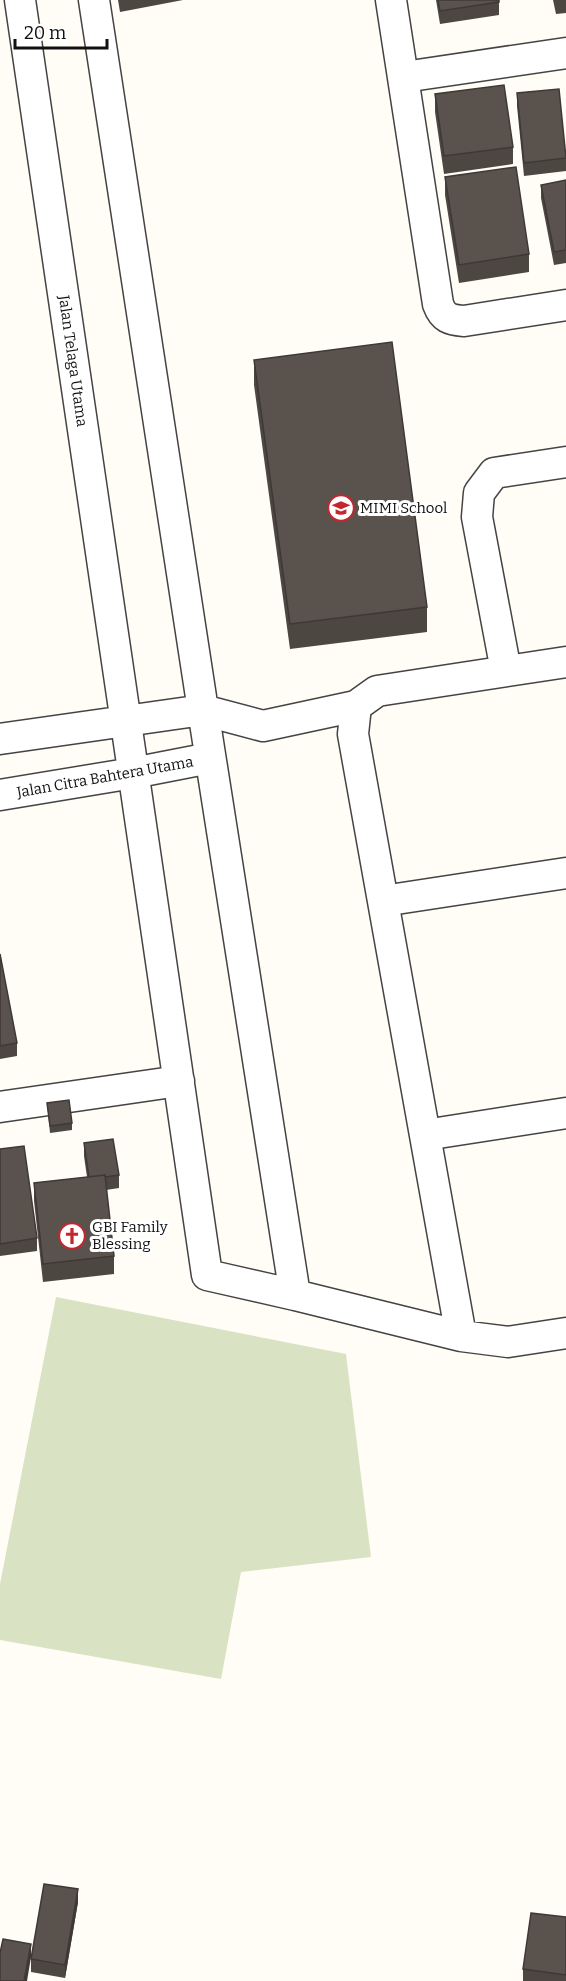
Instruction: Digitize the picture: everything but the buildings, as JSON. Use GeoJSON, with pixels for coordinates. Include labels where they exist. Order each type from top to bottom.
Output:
{"type":"FeatureCollection","features":[{"type":"Feature","properties":{"kind":"street","name":"Jalan Telaga Utama"},"geometry":{"type":"LineString","coordinates":[[20,0],[207,1275],[295,1295]]}},
{"type":"Feature","properties":{"kind":"street"},"geometry":{"type":"LineString","coordinates":[[94,0],[202,710],[295,1295],[461,1336],[508,1342],[566,1333]]}},
{"type":"Feature","properties":{"kind":"street"},"geometry":{"type":"LineString","coordinates":[[391,0],[441,313],[450,320],[464,321],[566,305]]}},
{"type":"Feature","properties":{"kind":"street"},"geometry":{"type":"LineString","coordinates":[[404,77],[566,53]]}},
{"type":"Feature","properties":{"kind":"street"},"geometry":{"type":"LineString","coordinates":[[506,671],[477,517],[479,493],[494,473],[566,462]]}},
{"type":"Feature","properties":{"kind":"street"},"geometry":{"type":"LineString","coordinates":[[0,739],[202,710],[263,726],[356,706],[377,691],[566,662]]}},
{"type":"Feature","properties":{"kind":"street"},"geometry":{"type":"LineString","coordinates":[[356,706],[353,734],[461,1336]]}},
{"type":"Feature","properties":{"kind":"street","name":"Jalan Citra Bahtera Utama"},"geometry":{"type":"LineString","coordinates":[[0,795],[210,758]]}},
{"type":"Feature","properties":{"kind":"street"},"geometry":{"type":"LineString","coordinates":[[383,901],[566,873]]}},
{"type":"Feature","properties":{"kind":"street"},"geometry":{"type":"LineString","coordinates":[[0,1107],[178,1081]]}},
{"type":"Feature","properties":{"kind":"street"},"geometry":{"type":"LineString","coordinates":[[425,1135],[566,1113]]}},
{"type":"Feature","properties":{"kind":"green space"},"geometry":{"type":"Polygon","coordinates":[[[56,1297],[346,1354],[371,1557],[241,1572],[221,1679],[0,1640],[0,1584],[56,1297]]]}},
{"type":"Feature","properties":{"kind":"place","name":"MIMI School"},"geometry":{"type":"Point","coordinates":[341,508]}},
{"type":"Feature","properties":{"kind":"place","name":"GBI Family Blessing"},"geometry":{"type":"Point","coordinates":[72,1236]}}]}
